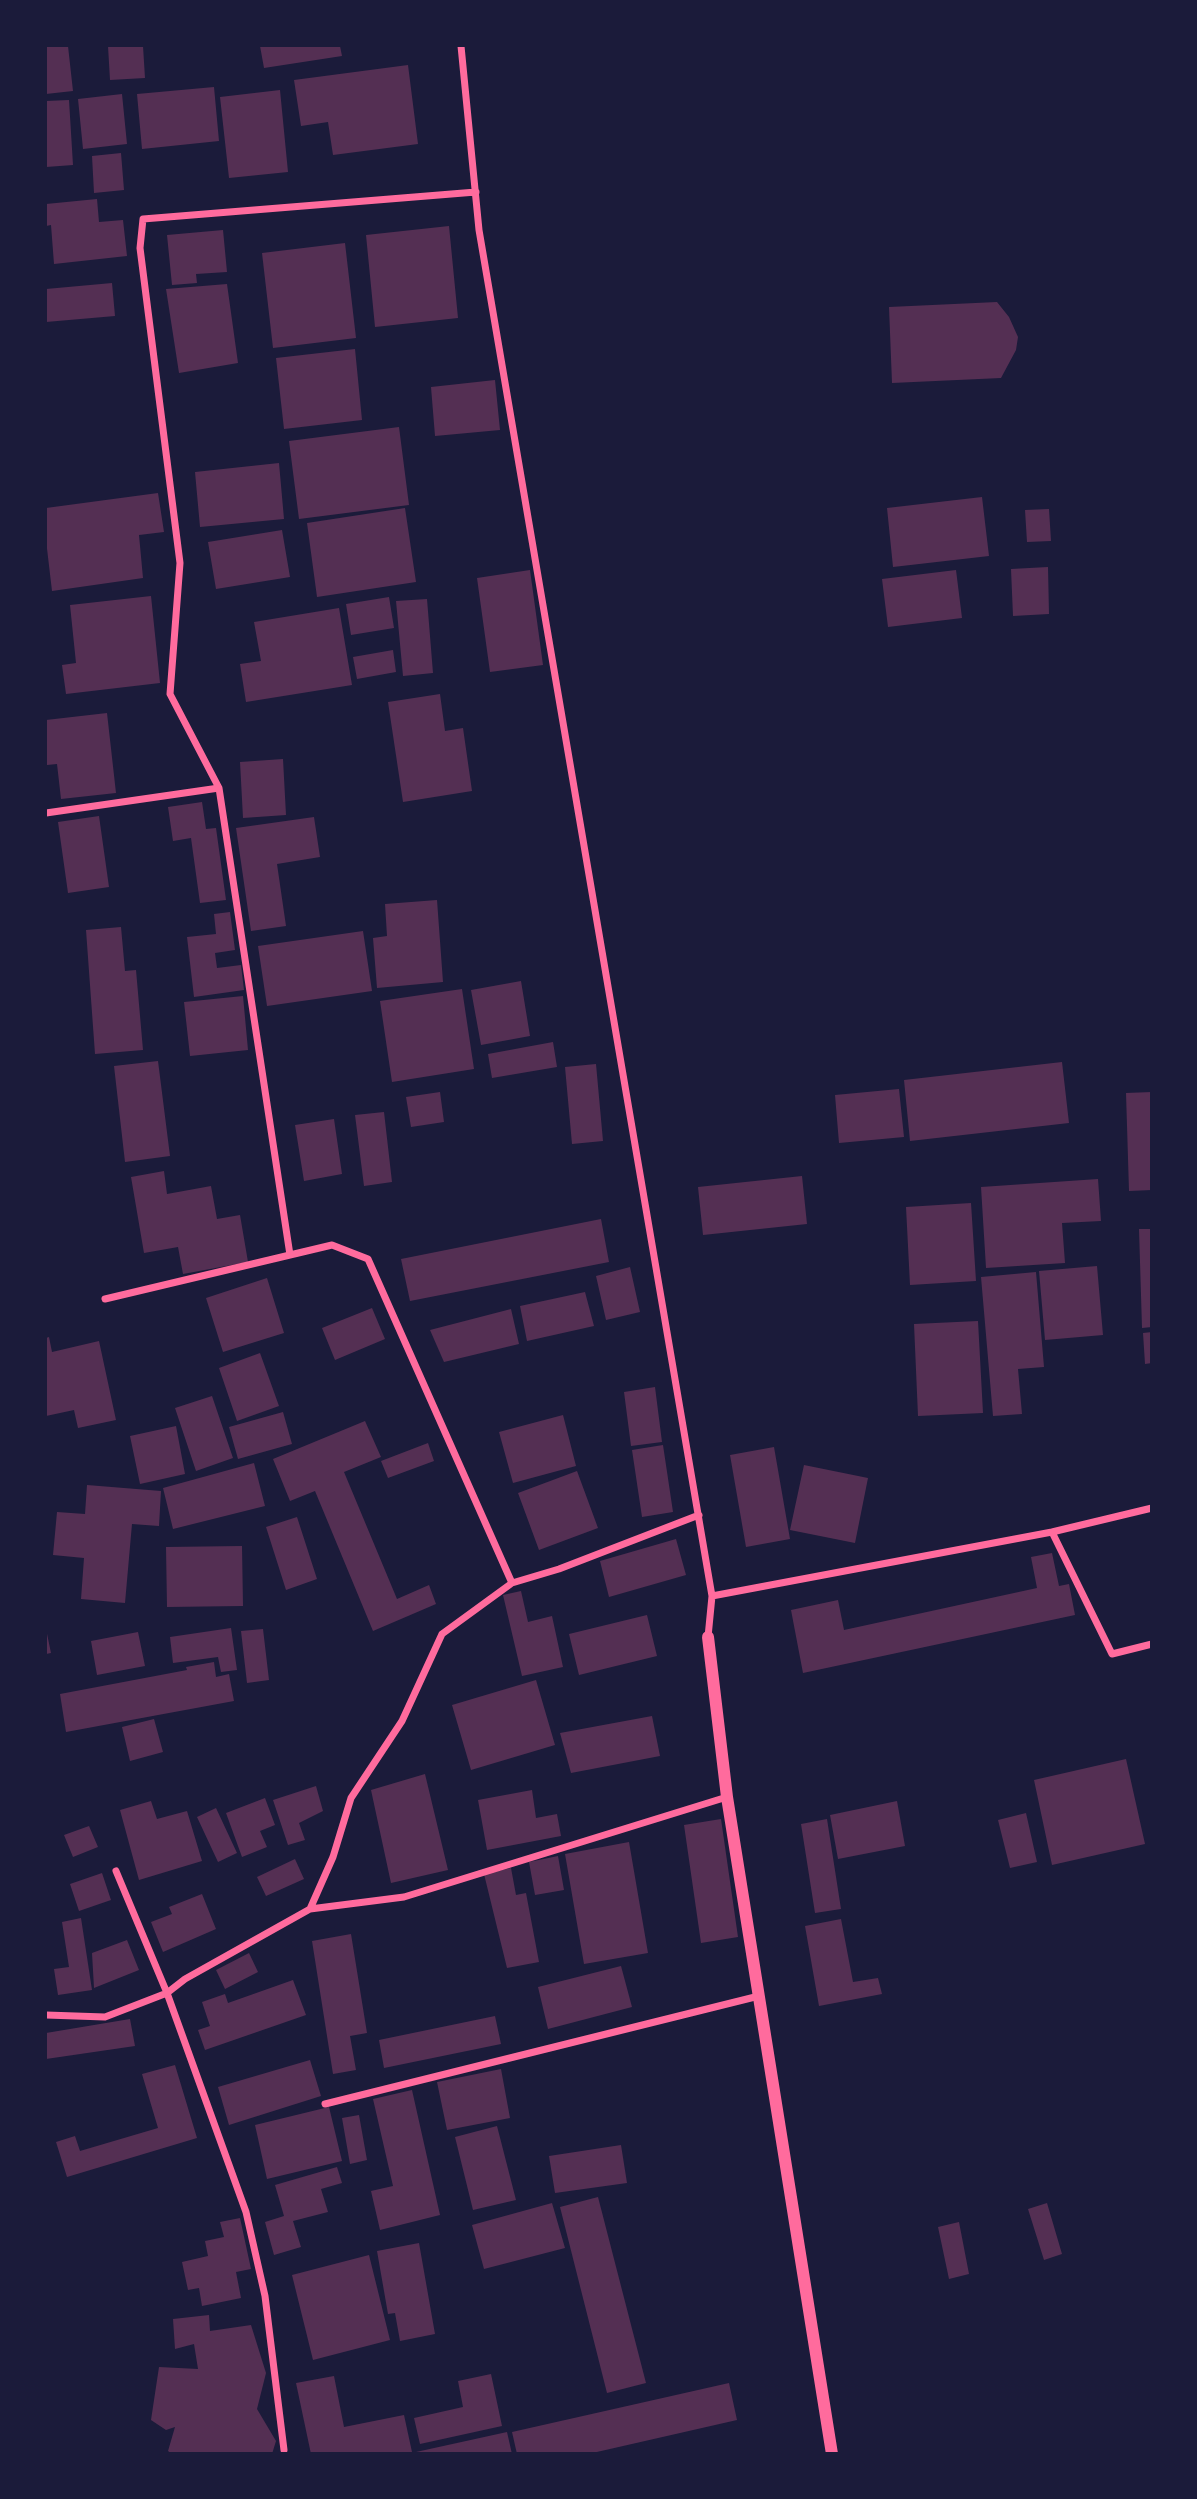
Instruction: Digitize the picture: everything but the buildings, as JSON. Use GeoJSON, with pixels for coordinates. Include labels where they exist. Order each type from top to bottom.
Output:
{"type":"FeatureCollection","features":[{"type":"Feature","properties":{"kind":"street"},"geometry":{"type":"LineString","coordinates":[[461,46],[484,257],[712,1595],[708,1637],[727,1797],[832,2454]]}},
{"type":"Feature","properties":{"kind":"street"},"geometry":{"type":"LineString","coordinates":[[290,1255],[219,788],[170,694],[180,563],[140,248],[143,219],[476,192]]}},
{"type":"Feature","properties":{"kind":"street"},"geometry":{"type":"LineString","coordinates":[[46,813],[219,788]]}},
{"type":"Feature","properties":{"kind":"street"},"geometry":{"type":"LineString","coordinates":[[106,1299],[332,1245],[368,1259],[512,1583]]}},
{"type":"Feature","properties":{"kind":"street"},"geometry":{"type":"LineString","coordinates":[[712,1595],[1052,1532],[1152,1508]]}},
{"type":"Feature","properties":{"kind":"street"},"geometry":{"type":"LineString","coordinates":[[310,1909],[333,1857],[351,1798],[401,1721],[442,1634],[512,1583],[559,1569],[699,1515]]}},
{"type":"Feature","properties":{"kind":"street"},"geometry":{"type":"LineString","coordinates":[[1052,1532],[1112,1654],[1152,1644]]}},
{"type":"Feature","properties":{"kind":"street"},"geometry":{"type":"LineString","coordinates":[[46,2015],[105,2017],[167,1993],[185,1979],[310,1909],[404,1897],[727,1797]]}},
{"type":"Feature","properties":{"kind":"street"},"geometry":{"type":"LineString","coordinates":[[116,1871],[167,1993],[246,2212],[265,2296],[284,2450]]}},
{"type":"Feature","properties":{"kind":"street"},"geometry":{"type":"LineString","coordinates":[[325,2104],[759,1996]]}}]}
